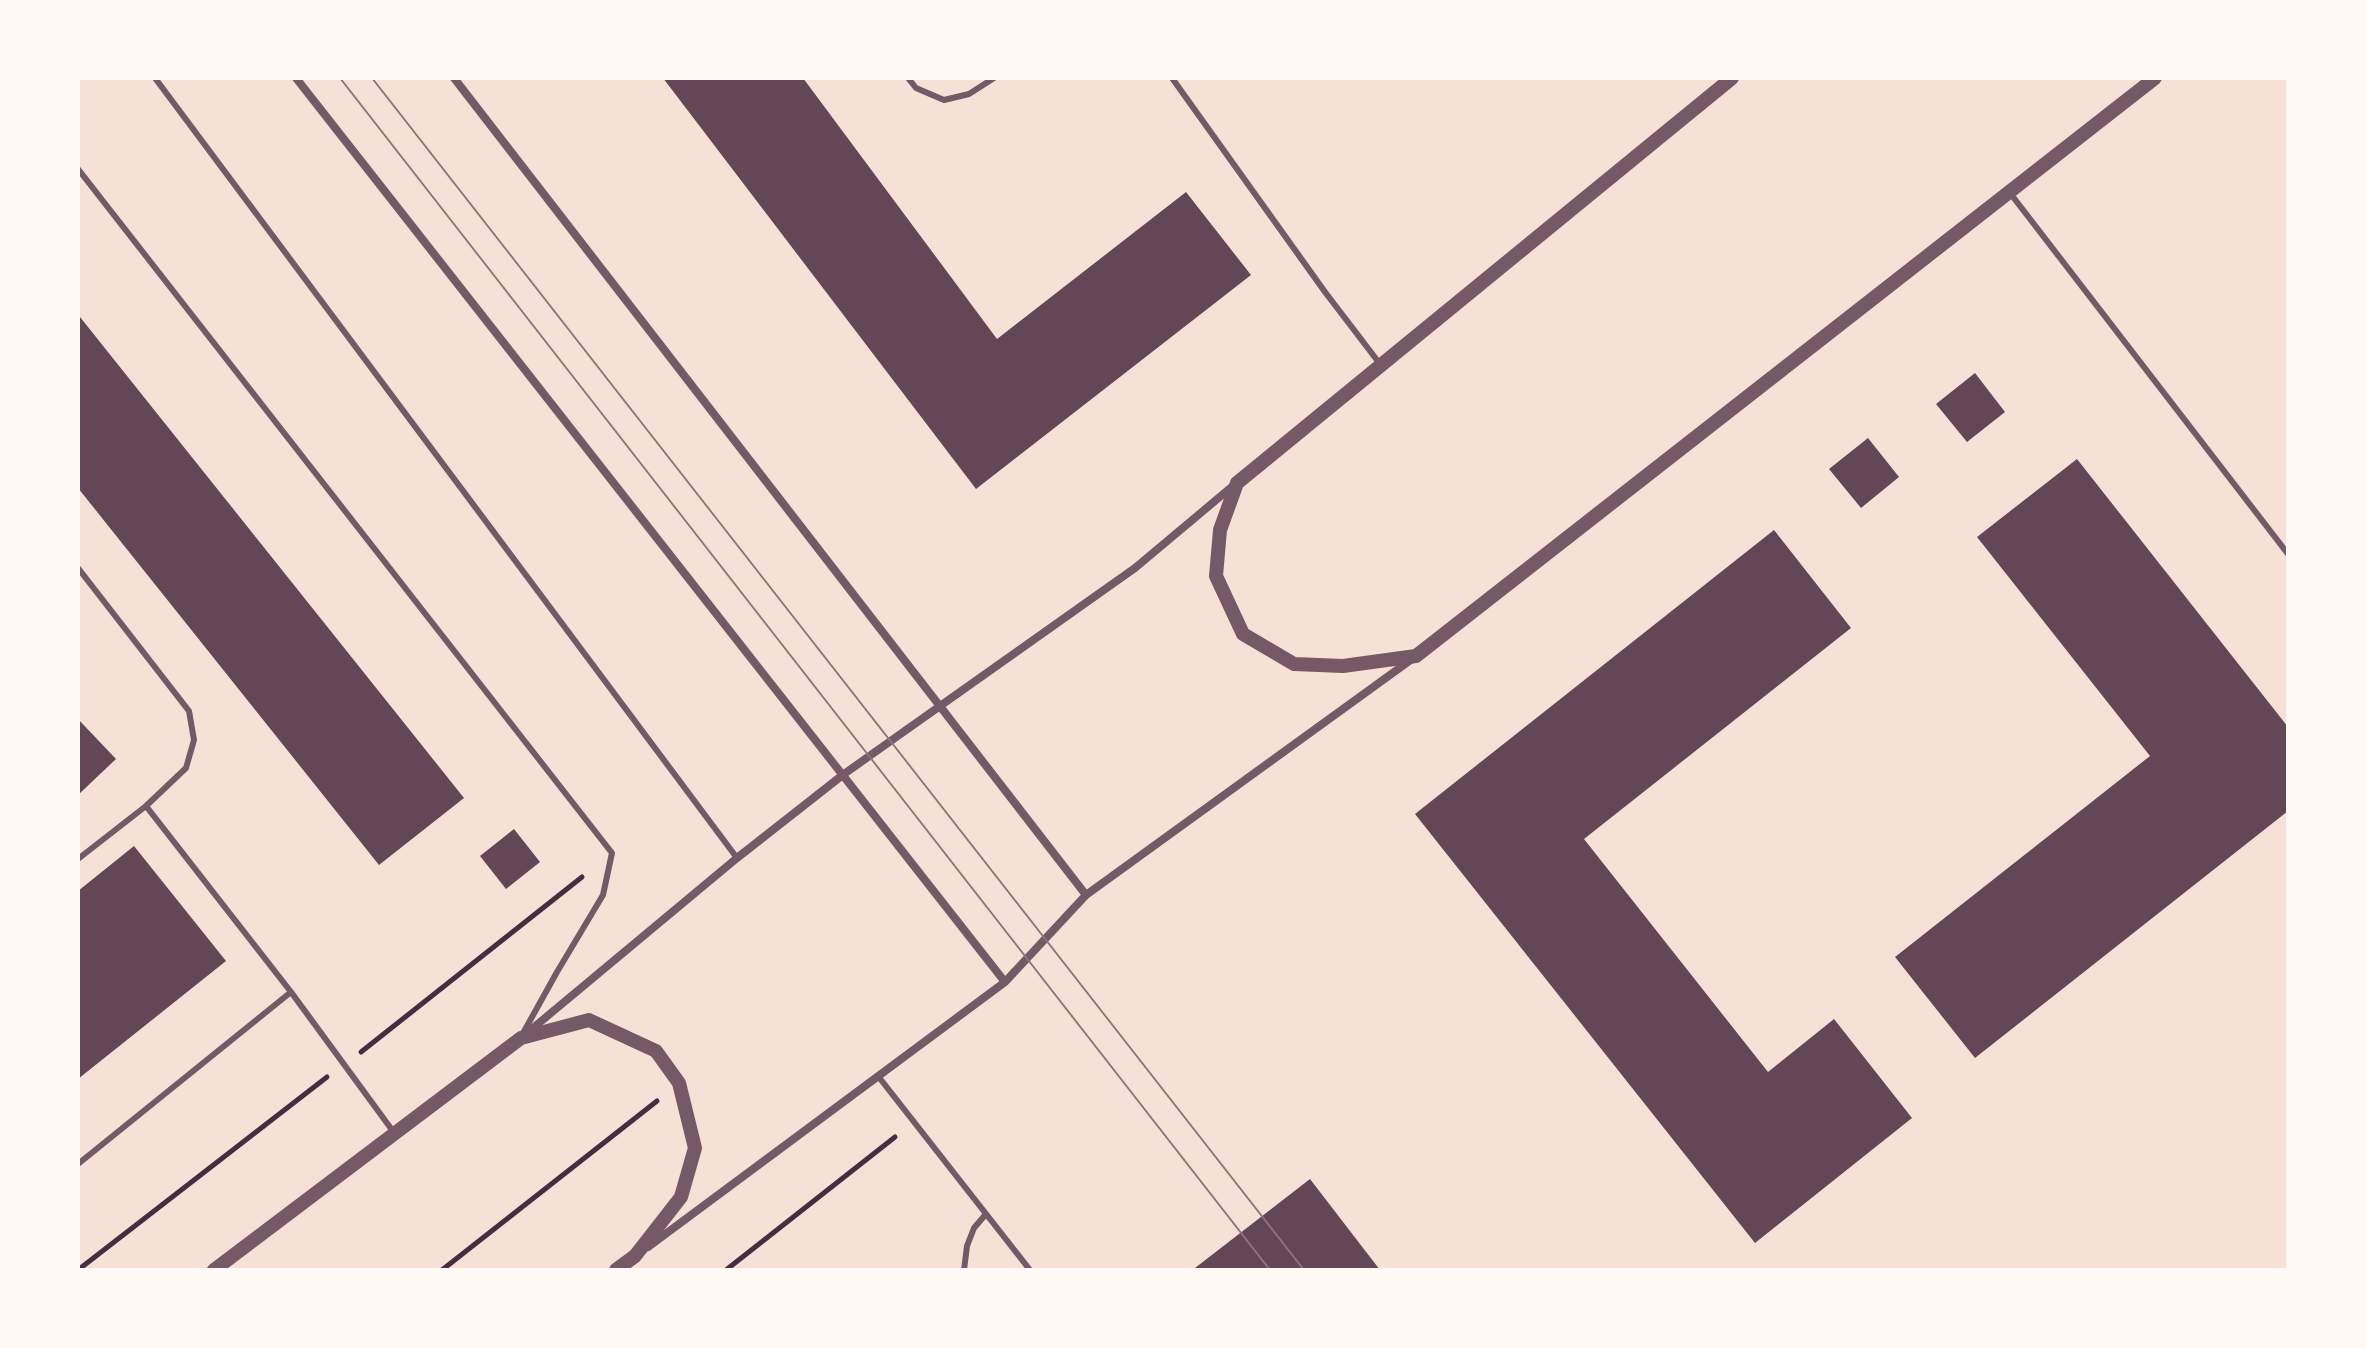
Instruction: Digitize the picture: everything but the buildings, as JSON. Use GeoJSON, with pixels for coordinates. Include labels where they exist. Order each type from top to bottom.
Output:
{"type":"FeatureCollection","features":[{"type":"Feature","properties":{"kind":"street"},"geometry":{"type":"LineString","coordinates":[[296,78],[1005,982]]}},
{"type":"Feature","properties":{"kind":"street"},"geometry":{"type":"LineString","coordinates":[[454,78],[1086,895]]}},
{"type":"Feature","properties":{"kind":"street"},"geometry":{"type":"LineString","coordinates":[[616,1270],[1005,982],[1086,895],[1416,656],[2155,78]]}},
{"type":"Feature","properties":{"kind":"street"},"geometry":{"type":"LineString","coordinates":[[214,1270],[521,1038],[737,858],[844,774],[1135,568],[1723,80]]}},
{"type":"Feature","properties":{"kind":"street"},"geometry":{"type":"LineString","coordinates":[[1237,483],[1220,530],[1216,576],[1243,634],[1294,664],[1343,666],[1416,656]]}},
{"type":"Feature","properties":{"kind":"street"},"geometry":{"type":"LineString","coordinates":[[521,1038],[589,1020],[656,1051],[679,1083],[695,1148],[681,1197],[635,1256]]}},
{"type":"Feature","properties":{"kind":"lane"},"geometry":{"type":"LineString","coordinates":[[155,78],[737,858]]}},
{"type":"Feature","properties":{"kind":"lane"},"geometry":{"type":"LineString","coordinates":[[908,78],[916,88],[944,100],[969,94],[994,78]]}},
{"type":"Feature","properties":{"kind":"lane"},"geometry":{"type":"LineString","coordinates":[[1172,78],[1380,364]]}},
{"type":"Feature","properties":{"kind":"lane"},"geometry":{"type":"LineString","coordinates":[[78,169],[612,853],[603,895],[521,1038]]}},
{"type":"Feature","properties":{"kind":"lane"},"geometry":{"type":"LineString","coordinates":[[2009,192],[2288,554]]}},
{"type":"Feature","properties":{"kind":"lane"},"geometry":{"type":"LineString","coordinates":[[78,568],[189,711],[194,740],[186,768],[146,806],[78,859]]}},
{"type":"Feature","properties":{"kind":"lane"},"geometry":{"type":"LineString","coordinates":[[146,806],[291,992],[395,1134]]}},
{"type":"Feature","properties":{"kind":"lane"},"geometry":{"type":"LineString","coordinates":[[78,1164],[291,992]]}},
{"type":"Feature","properties":{"kind":"lane"},"geometry":{"type":"LineString","coordinates":[[878,1076],[1030,1270]]}},
{"type":"Feature","properties":{"kind":"lane"},"geometry":{"type":"LineString","coordinates":[[964,1270],[967,1246],[974,1228],[986,1214]]}},
{"type":"Feature","properties":{"kind":"path"},"geometry":{"type":"LineString","coordinates":[[442,1270],[679,1083]]}},
{"type":"Feature","properties":{"kind":"path"},"geometry":{"type":"LineString","coordinates":[[726,1270],[914,1122]]}},
{"type":"Feature","properties":{"kind":"tram line"},"geometry":{"type":"LineString","coordinates":[[340,78],[1270,1270]]}},
{"type":"Feature","properties":{"kind":"tram line"},"geometry":{"type":"LineString","coordinates":[[372,78],[1304,1270]]}}]}
